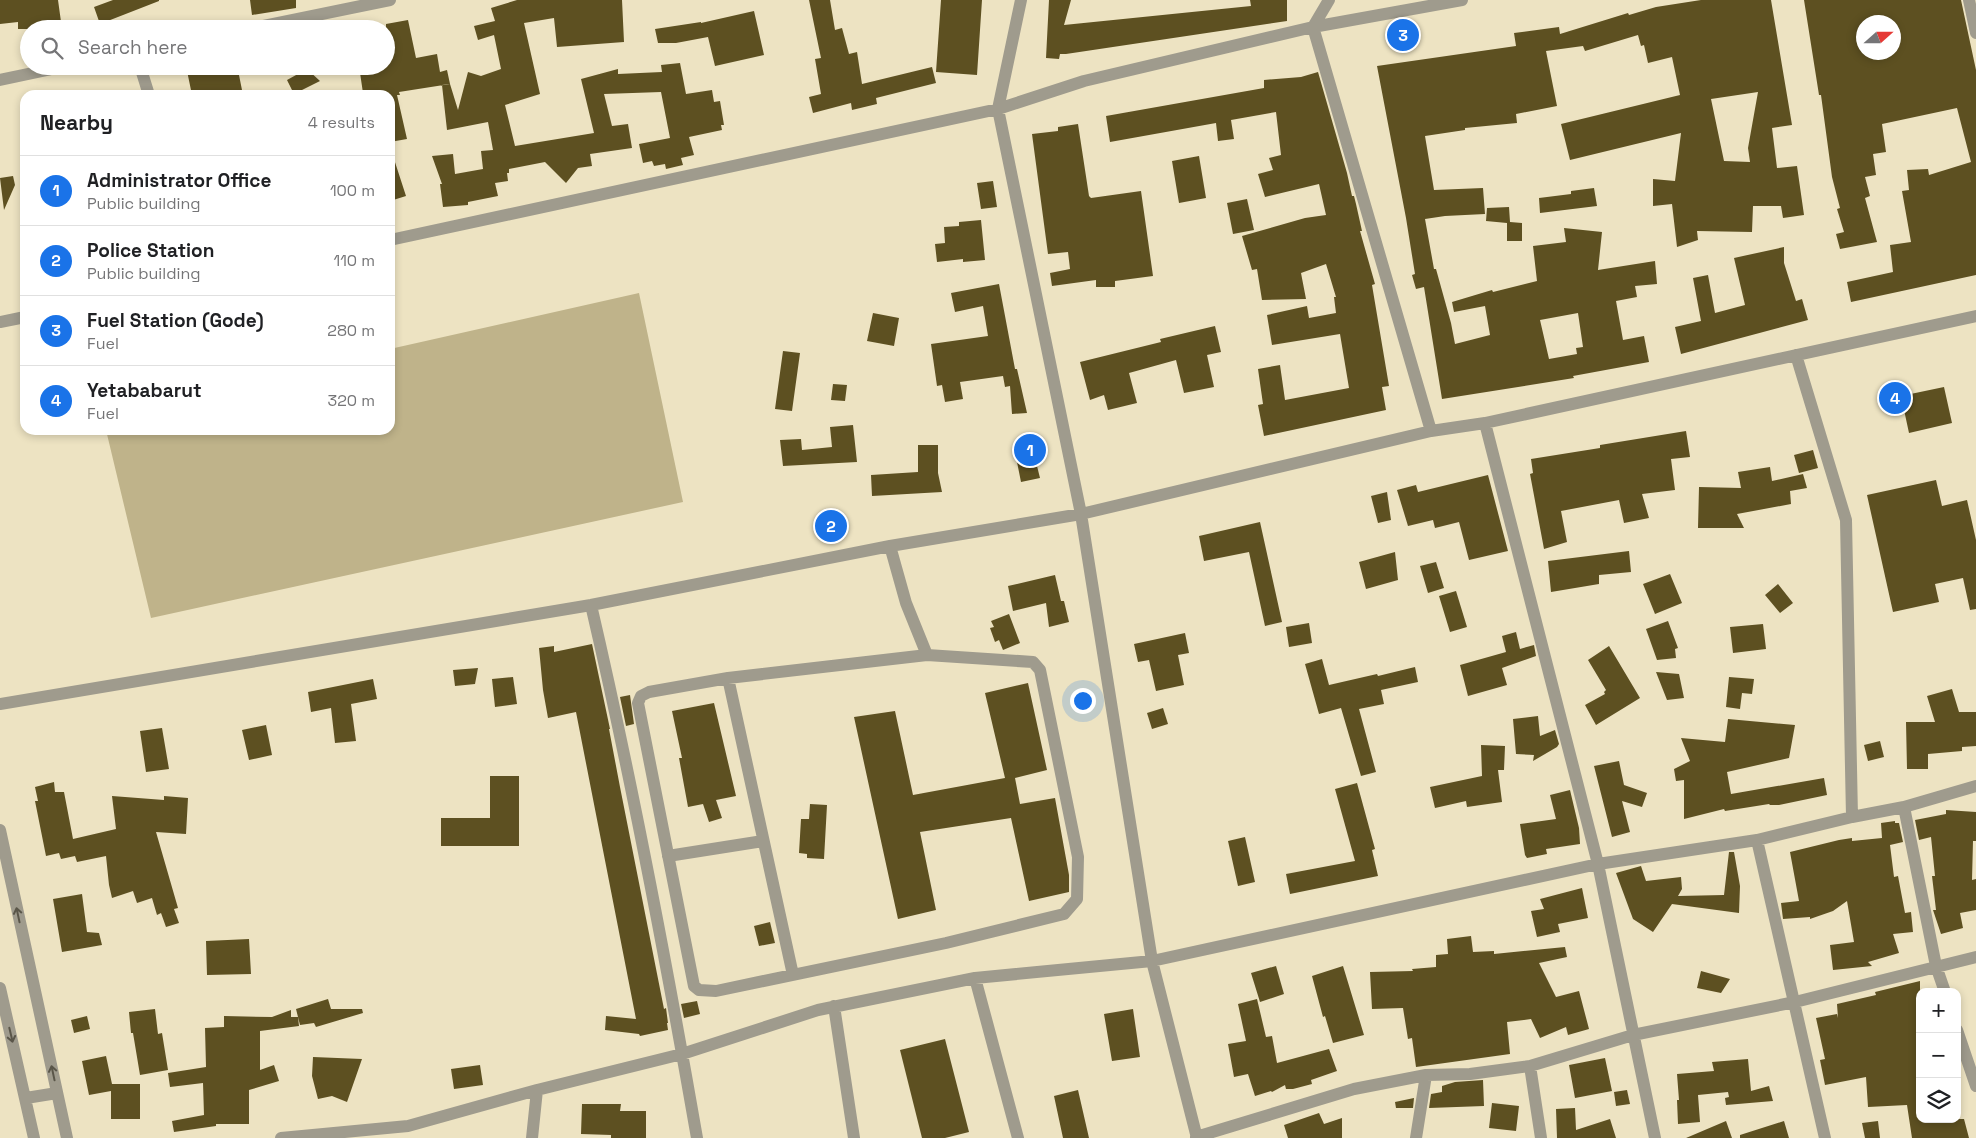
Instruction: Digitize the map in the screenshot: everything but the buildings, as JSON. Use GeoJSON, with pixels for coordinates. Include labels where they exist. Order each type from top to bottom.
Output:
{"type":"FeatureCollection","features":[{"type":"Feature","properties":{"kind":"street"},"geometry":{"type":"LineString","coordinates":[[292,20],[390,0]]}},
{"type":"Feature","properties":{"kind":"street"},"geometry":{"type":"LineString","coordinates":[[1021,0],[998,109],[1081,514],[1152,961],[1196,1138],[1354,1089],[1426,1075],[1470,1074],[1530,1066],[1633,1035],[1794,1002],[1976,957]]}},
{"type":"Feature","properties":{"kind":"street"},"geometry":{"type":"LineString","coordinates":[[1329,0],[1313,27],[1431,431]]}},
{"type":"Feature","properties":{"kind":"street"},"geometry":{"type":"LineString","coordinates":[[395,239],[998,109],[1084,81],[1313,27],[1462,0]]}},
{"type":"Feature","properties":{"kind":"street"},"geometry":{"type":"LineString","coordinates":[[1969,0],[1976,33]]}},
{"type":"Feature","properties":{"kind":"street"},"geometry":{"type":"LineString","coordinates":[[0,80],[24,75]]}},
{"type":"Feature","properties":{"kind":"street"},"geometry":{"type":"LineString","coordinates":[[143,75],[147,90]]}},
{"type":"Feature","properties":{"kind":"street"},"geometry":{"type":"LineString","coordinates":[[0,704],[591,605],[890,546],[1081,514],[1431,431],[1485,423],[1976,316]]}},
{"type":"Feature","properties":{"kind":"street"},"geometry":{"type":"LineString","coordinates":[[0,322],[20,318]]}},
{"type":"Feature","properties":{"kind":"street"},"geometry":{"type":"LineString","coordinates":[[1796,355],[1846,520],[1852,817]]}},
{"type":"Feature","properties":{"kind":"street"},"geometry":{"type":"LineString","coordinates":[[1485,423],[1598,864],[1655,1138]]}},
{"type":"Feature","properties":{"kind":"street"},"geometry":{"type":"LineString","coordinates":[[890,546],[906,604],[927,655]]}},
{"type":"Feature","properties":{"kind":"street"},"geometry":{"type":"LineString","coordinates":[[591,605],[612,694],[697,1138]]}},
{"type":"Feature","properties":{"kind":"street"},"geometry":{"type":"LineString","coordinates":[[927,655],[1033,662],[1040,670],[1078,857],[1077,899],[1064,914],[946,943],[716,991],[699,990],[694,986],[638,703],[641,696],[649,692],[728,678],[927,655]]}},
{"type":"Feature","properties":{"kind":"street"},"geometry":{"type":"LineString","coordinates":[[728,678],[793,975]]}},
{"type":"Feature","properties":{"kind":"street"},"geometry":{"type":"LineString","coordinates":[[281,1138],[408,1132],[537,1090],[682,1054],[834,1006],[975,978],[1152,961],[1598,864],[1757,840],[1852,817],[1904,807],[1976,786]]}},
{"type":"Feature","properties":{"kind":"street"},"geometry":{"type":"LineString","coordinates":[[1904,807],[1936,966],[1944,988]]}},
{"type":"Feature","properties":{"kind":"street"},"geometry":{"type":"LineString","coordinates":[[0,830],[67,1138]]}},
{"type":"Feature","properties":{"kind":"street"},"geometry":{"type":"LineString","coordinates":[[1757,840],[1825,1138]]}},
{"type":"Feature","properties":{"kind":"street"},"geometry":{"type":"LineString","coordinates":[[668,856],[763,841]]}},
{"type":"Feature","properties":{"kind":"street"},"geometry":{"type":"LineString","coordinates":[[975,978],[1018,1138]]}},
{"type":"Feature","properties":{"kind":"street"},"geometry":{"type":"LineString","coordinates":[[0,988],[34,1138]]}},
{"type":"Feature","properties":{"kind":"street"},"geometry":{"type":"LineString","coordinates":[[834,1006],[854,1138]]}},
{"type":"Feature","properties":{"kind":"street"},"geometry":{"type":"LineString","coordinates":[[1958,1033],[1976,1086]]}},
{"type":"Feature","properties":{"kind":"street"},"geometry":{"type":"LineString","coordinates":[[1530,1066],[1541,1138]]}},
{"type":"Feature","properties":{"kind":"street"},"geometry":{"type":"LineString","coordinates":[[1416,1138],[1426,1075]]}},
{"type":"Feature","properties":{"kind":"street"},"geometry":{"type":"LineString","coordinates":[[532,1138],[537,1090]]}},
{"type":"Feature","properties":{"kind":"street"},"geometry":{"type":"LineString","coordinates":[[26,1098],[57,1093]]}},
{"type":"Feature","properties":{"kind":"shaded area"},"geometry":{"type":"Polygon","coordinates":[[[639,293],[683,502],[151,618],[107,435],[395,435],[395,348],[639,293]]]}},
{"type":"Feature","properties":{"kind":"place","name":"Fuel Station (Gode)"},"geometry":{"type":"Point","coordinates":[1403,35]}},
{"type":"Feature","properties":{"kind":"place","name":"Yetababarut"},"geometry":{"type":"Point","coordinates":[1895,398]}},
{"type":"Feature","properties":{"kind":"place","name":"Administrator Office"},"geometry":{"type":"Point","coordinates":[1030,450]}},
{"type":"Feature","properties":{"kind":"place","name":"Police Station"},"geometry":{"type":"Point","coordinates":[831,526]}}]}
